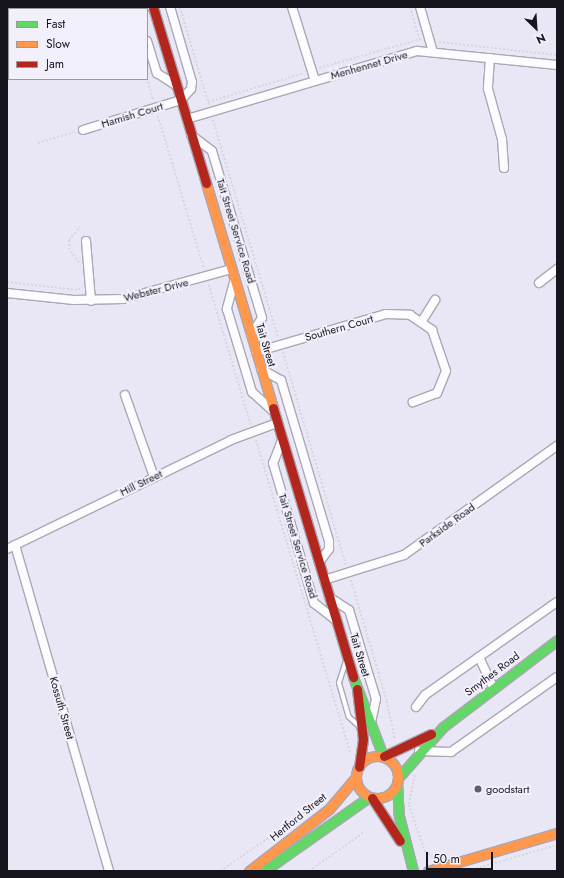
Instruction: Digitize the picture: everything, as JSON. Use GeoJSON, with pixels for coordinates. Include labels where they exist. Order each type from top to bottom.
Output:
{"type":"FeatureCollection","features":[{"type":"Feature","properties":{"kind":"street","name":"Tait Street"},"geometry":{"type":"LineString","coordinates":[[153,7],[357,689],[383,756]]}},
{"type":"Feature","properties":{"kind":"street"},"geometry":{"type":"LineString","coordinates":[[170,7],[192,84],[181,100]]}},
{"type":"Feature","properties":{"kind":"street"},"geometry":{"type":"LineString","coordinates":[[292,7],[315,81]]}},
{"type":"Feature","properties":{"kind":"street"},"geometry":{"type":"LineString","coordinates":[[420,7],[433,52]]}},
{"type":"Feature","properties":{"kind":"street"},"geometry":{"type":"LineString","coordinates":[[148,44],[158,74],[177,86]]}},
{"type":"Feature","properties":{"kind":"street","name":"Menhennet Drive"},"geometry":{"type":"LineString","coordinates":[[187,119],[414,52],[433,52],[557,66]]}},
{"type":"Feature","properties":{"kind":"street"},"geometry":{"type":"LineString","coordinates":[[490,58],[488,90],[502,139],[504,168]]}},
{"type":"Feature","properties":{"kind":"street","name":"Hamish Court"},"geometry":{"type":"LineString","coordinates":[[83,130],[181,100]]}},
{"type":"Feature","properties":{"kind":"street","name":"Tait Street Service Road"},"geometry":{"type":"LineString","coordinates":[[191,135],[212,151],[262,317],[251,335]]}},
{"type":"Feature","properties":{"kind":"street"},"geometry":{"type":"LineString","coordinates":[[86,241],[91,301]]}},
{"type":"Feature","properties":{"kind":"street","name":"Webster Drive"},"geometry":{"type":"LineString","coordinates":[[7,293],[91,301],[145,295],[231,269]]}},
{"type":"Feature","properties":{"kind":"street"},"geometry":{"type":"LineString","coordinates":[[538,283],[557,269]]}},
{"type":"Feature","properties":{"kind":"street"},"geometry":{"type":"LineString","coordinates":[[234,279],[227,308],[252,392],[274,412]]}},
{"type":"Feature","properties":{"kind":"street"},"geometry":{"type":"LineString","coordinates":[[422,321],[435,300]]}},
{"type":"Feature","properties":{"kind":"street","name":"Southern Court"},"geometry":{"type":"LineString","coordinates":[[256,352],[386,314],[403,314],[422,321],[436,337],[446,375],[436,394],[414,402]]}},
{"type":"Feature","properties":{"kind":"street","name":"Tait Street Service Road"},"geometry":{"type":"LineString","coordinates":[[261,369],[281,380],[318,503],[329,544],[319,563]]}},
{"type":"Feature","properties":{"kind":"street"},"geometry":{"type":"LineString","coordinates":[[125,395],[154,477]]}},
{"type":"Feature","properties":{"kind":"street","name":"Hill Street"},"geometry":{"type":"LineString","coordinates":[[11,547],[154,477],[253,431],[277,423]]}},
{"type":"Feature","properties":{"kind":"street","name":"Tait Street Service Road"},"geometry":{"type":"LineString","coordinates":[[282,440],[273,463],[315,604],[336,620]]}},
{"type":"Feature","properties":{"kind":"street","name":"Parkside Road"},"geometry":{"type":"LineString","coordinates":[[324,580],[410,551],[557,446]]}},
{"type":"Feature","properties":{"kind":"street","name":"Kossuth Street"},"geometry":{"type":"LineString","coordinates":[[11,547],[109,871]]}},
{"type":"Feature","properties":{"kind":"street","name":"Tait Street Service Road"},"geometry":{"type":"LineString","coordinates":[[329,597],[349,610],[376,701],[371,723]]}},
{"type":"Feature","properties":{"kind":"street"},"geometry":{"type":"LineString","coordinates":[[416,707],[423,697],[557,602]]}},
{"type":"Feature","properties":{"kind":"street","name":"Smythes Road"},"geometry":{"type":"LineString","coordinates":[[398,780],[419,751],[442,728],[493,687],[557,640]]}},
{"type":"Feature","properties":{"kind":"street"},"geometry":{"type":"LineString","coordinates":[[479,657],[493,687]]}},
{"type":"Feature","properties":{"kind":"street"},"geometry":{"type":"LineString","coordinates":[[419,751],[451,752],[557,677]]}},
{"type":"Feature","properties":{"kind":"street","name":"Tait Street"},"geometry":{"type":"LineString","coordinates":[[357,689],[362,732],[359,767]]}},
{"type":"Feature","properties":{"kind":"street","name":"Smythes Road"},"geometry":{"type":"LineString","coordinates":[[383,756],[442,728]]}},
{"type":"Feature","properties":{"kind":"street"},"geometry":{"type":"LineString","coordinates":[[409,859],[370,798],[358,787],[356,777],[359,767],[370,757],[383,756],[395,765],[398,780],[399,816],[413,871]]}},
{"type":"Feature","properties":{"kind":"street","name":"Hertford Street"},"geometry":{"type":"LineString","coordinates":[[250,871],[329,809],[356,777]]}},
{"type":"Feature","properties":{"kind":"street"},"geometry":{"type":"LineString","coordinates":[[370,798],[386,796],[398,780]]}},
{"type":"Feature","properties":{"kind":"street","name":"Hertford Street"},"geometry":{"type":"LineString","coordinates":[[264,871],[370,798]]}},
{"type":"Feature","properties":{"kind":"street"},"geometry":{"type":"LineString","coordinates":[[428,871],[557,833]]}},
{"type":"Feature","properties":{"kind":"lane"},"geometry":{"type":"LineString","coordinates":[[347,656],[339,683],[349,717],[362,732]]}},
{"type":"Feature","properties":{"kind":"path"},"geometry":{"type":"LineString","coordinates":[[180,7],[390,712]]}},
{"type":"Feature","properties":{"kind":"path"},"geometry":{"type":"LineString","coordinates":[[410,7],[419,39]]}},
{"type":"Feature","properties":{"kind":"path"},"geometry":{"type":"LineString","coordinates":[[208,102],[419,39],[557,54]]}},
{"type":"Feature","properties":{"kind":"path"},"geometry":{"type":"LineString","coordinates":[[148,80],[315,639]]}},
{"type":"Feature","properties":{"kind":"path"},"geometry":{"type":"LineString","coordinates":[[38,143],[83,130]]}},
{"type":"Feature","properties":{"kind":"path"},"geometry":{"type":"LineString","coordinates":[[80,227],[71,235],[69,243],[81,268]]}},
{"type":"Feature","properties":{"kind":"path"},"geometry":{"type":"LineString","coordinates":[[7,282],[78,290],[82,280]]}},
{"type":"Feature","properties":{"kind":"path"},"geometry":{"type":"LineString","coordinates":[[416,771],[410,804],[425,851],[434,858],[437,868]]}},
{"type":"Feature","properties":{"kind":"path"},"geometry":{"type":"LineString","coordinates":[[220,871],[311,807],[324,802]]}},
{"type":"Feature","properties":{"kind":"path"},"geometry":{"type":"LineString","coordinates":[[309,871],[364,832]]}},
{"type":"Feature","properties":{"kind":"path"},"geometry":{"type":"LineString","coordinates":[[468,871],[557,845]]}},
{"type":"Feature","properties":{"kind":"traffic: fast"},"geometry":{"type":"LineString","coordinates":[[398,778],[443,727],[557,640]]}},
{"type":"Feature","properties":{"kind":"traffic: fast"},"geometry":{"type":"LineString","coordinates":[[353,677],[383,756]]}},
{"type":"Feature","properties":{"kind":"traffic: fast"},"geometry":{"type":"LineString","coordinates":[[397,782],[399,816],[413,871]]}},
{"type":"Feature","properties":{"kind":"traffic: fast"},"geometry":{"type":"LineString","coordinates":[[264,871],[369,797]]}},
{"type":"Feature","properties":{"kind":"traffic: slow"},"geometry":{"type":"LineString","coordinates":[[206,183],[273,408]]}},
{"type":"Feature","properties":{"kind":"traffic: slow"},"geometry":{"type":"LineString","coordinates":[[373,756],[381,756],[389,759],[395,765],[398,777],[395,789],[389,795],[381,798],[373,798],[365,795],[359,789],[356,781],[356,773],[359,765],[365,759],[373,756]]}},
{"type":"Feature","properties":{"kind":"traffic: slow"},"geometry":{"type":"LineString","coordinates":[[249,871],[329,809],[356,777]]}},
{"type":"Feature","properties":{"kind":"traffic: slow"},"geometry":{"type":"LineString","coordinates":[[428,871],[557,833]]}},
{"type":"Feature","properties":{"kind":"traffic: jam"},"geometry":{"type":"LineString","coordinates":[[153,7],[206,183]]}},
{"type":"Feature","properties":{"kind":"traffic: jam"},"geometry":{"type":"LineString","coordinates":[[273,408],[353,677]]}},
{"type":"Feature","properties":{"kind":"traffic: jam"},"geometry":{"type":"LineString","coordinates":[[357,689],[363,739],[359,767]]}},
{"type":"Feature","properties":{"kind":"traffic: jam"},"geometry":{"type":"LineString","coordinates":[[384,756],[431,734]]}},
{"type":"Feature","properties":{"kind":"traffic: jam"},"geometry":{"type":"LineString","coordinates":[[372,798],[400,841]]}},
{"type":"Feature","properties":{"kind":"place","name":"goodstart"},"geometry":{"type":"Point","coordinates":[478,789]}}]}
